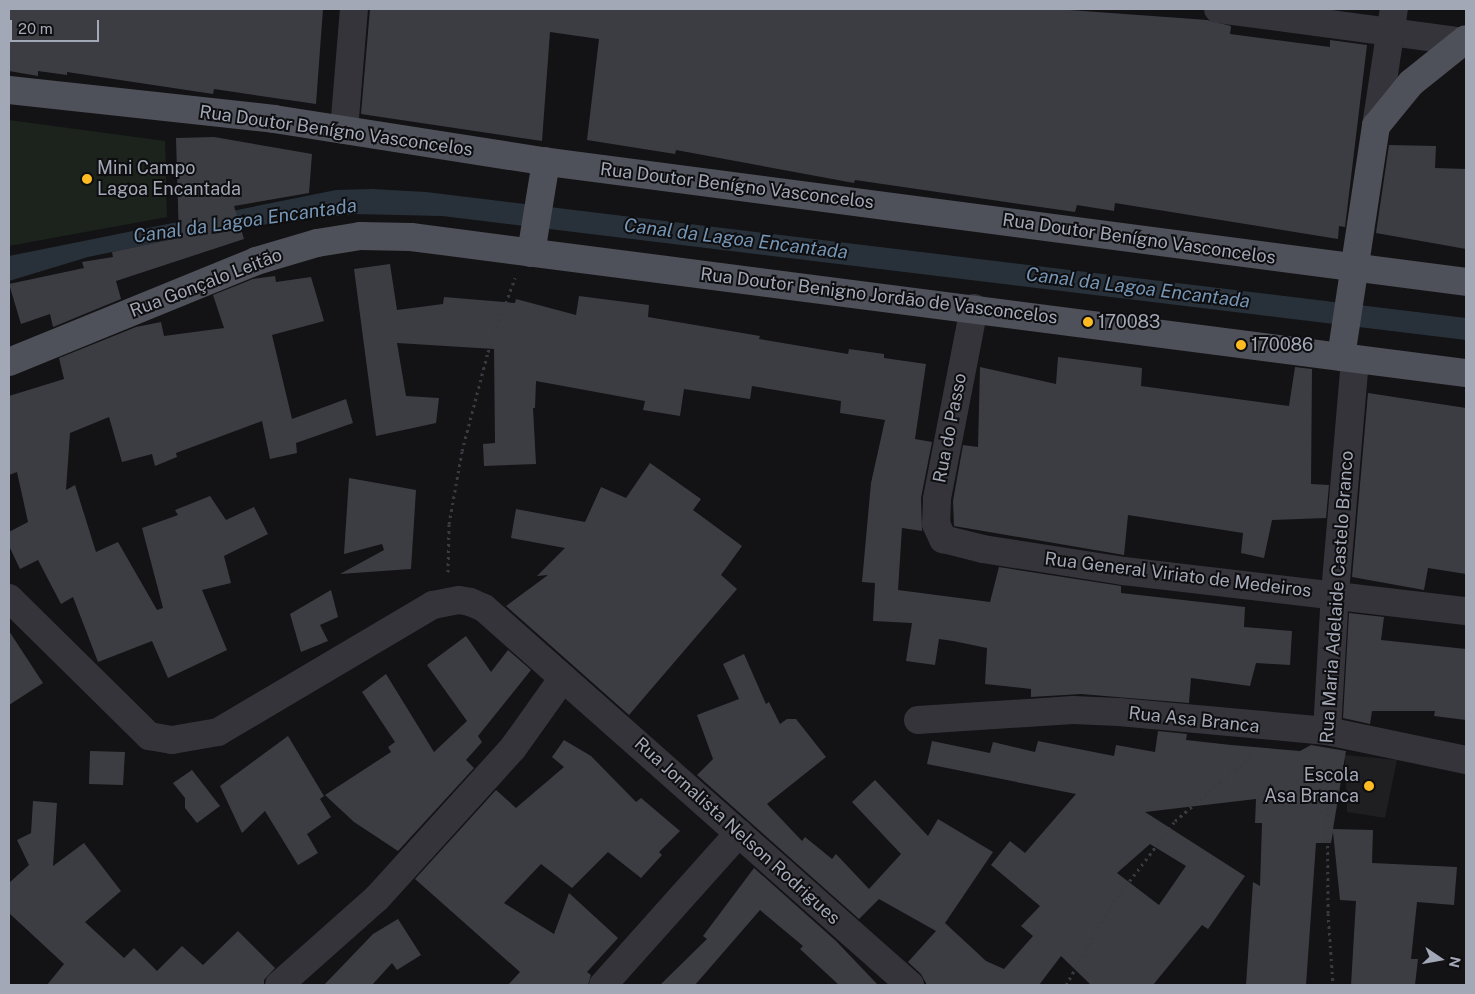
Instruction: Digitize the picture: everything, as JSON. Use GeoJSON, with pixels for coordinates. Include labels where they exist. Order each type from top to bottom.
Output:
{"type":"FeatureCollection","features":[{"type":"Feature","properties":{"kind":"main road"},"geometry":{"type":"LineString","coordinates":[[1346,354],[1376,126],[1411,83],[1466,41]]}},
{"type":"Feature","properties":{"kind":"main road","name":"Rua Doutor Benígno Vasconcelos"},"geometry":{"type":"LineString","coordinates":[[9,90],[344,130],[543,161],[1355,275],[1466,282]]}},
{"type":"Feature","properties":{"kind":"main road"},"geometry":{"type":"LineString","coordinates":[[530,234],[543,161]]}},
{"type":"Feature","properties":{"kind":"main road","name":"Rua Doutor Benigno Jordão de Vasconcelos"},"geometry":{"type":"LineString","coordinates":[[411,237],[530,234],[974,308],[1346,354],[1466,373]]}},
{"type":"Feature","properties":{"kind":"main road","name":"Rua Gonçalo Leitão"},"geometry":{"type":"LineString","coordinates":[[9,362],[256,261],[317,243],[360,236],[411,237]]}},
{"type":"Feature","properties":{"kind":"street"},"geometry":{"type":"LineString","coordinates":[[344,130],[354,9]]}},
{"type":"Feature","properties":{"kind":"street"},"geometry":{"type":"LineString","coordinates":[[1218,9],[1392,20],[1466,41]]}},
{"type":"Feature","properties":{"kind":"street"},"geometry":{"type":"LineString","coordinates":[[1376,126],[1392,20]]}},
{"type":"Feature","properties":{"kind":"street"},"geometry":{"type":"LineString","coordinates":[[530,234],[543,161]]}},
{"type":"Feature","properties":{"kind":"street","name":"Rua do Passo"},"geometry":{"type":"LineString","coordinates":[[950,542],[943,539],[936,524],[937,499],[974,308]]}},
{"type":"Feature","properties":{"kind":"street","name":"Rua Maria Adelaide Castelo Branco"},"geometry":{"type":"LineString","coordinates":[[1327,731],[1346,354]]}},
{"type":"Feature","properties":{"kind":"street","name":"Rua General Viriato de Medeiros"},"geometry":{"type":"LineString","coordinates":[[950,542],[1124,571],[1335,594],[1466,611]]}},
{"type":"Feature","properties":{"kind":"street"},"geometry":{"type":"LineString","coordinates":[[9,598],[149,736],[172,740],[218,732],[432,605],[459,602]]}},
{"type":"Feature","properties":{"kind":"street","name":"Rua Jornalista Nelson Rodrigues"},"geometry":{"type":"LineString","coordinates":[[459,602],[484,608],[739,833],[905,984]]}},
{"type":"Feature","properties":{"kind":"street"},"geometry":{"type":"LineString","coordinates":[[280,985],[377,898],[513,748],[563,678]]}},
{"type":"Feature","properties":{"kind":"street","name":"Rua Asa Branca"},"geometry":{"type":"LineString","coordinates":[[918,720],[1073,710],[1327,731],[1466,760]]}},
{"type":"Feature","properties":{"kind":"street"},"geometry":{"type":"LineString","coordinates":[[603,985],[739,833]]}},
{"type":"Feature","properties":{"kind":"path"},"geometry":{"type":"LineString","coordinates":[[459,602],[449,524],[462,451],[488,352],[530,234]]}},
{"type":"Feature","properties":{"kind":"path"},"geometry":{"type":"LineString","coordinates":[[1066,985],[1110,907],[1175,821],[1285,729]]}},
{"type":"Feature","properties":{"kind":"path","name":"Rua Maria Adelaide Castelo Branco"},"geometry":{"type":"LineString","coordinates":[[1327,731],[1328,913],[1333,985]]}},
{"type":"Feature","properties":{"kind":"shaded area","name":"Mini Campo Lagoa Encantada"},"geometry":{"type":"Polygon","coordinates":[[[9,120],[165,141],[167,217],[9,246],[9,120]]]}},
{"type":"Feature","properties":{"kind":"shaded area","name":"Escola Asa Branca"},"geometry":{"type":"Polygon","coordinates":[[[1345,755],[1397,760],[1385,818],[1347,812],[1345,755]]]}},
{"type":"Feature","properties":{"kind":"water","name":"Canal da Lagoa Encantada"},"geometry":{"type":"Polygon","coordinates":[[[372,189],[426,192],[1466,318],[1466,340],[442,216],[354,214],[219,230],[88,257],[9,281],[9,256],[336,190],[372,189]]]}},
{"type":"Feature","properties":{"kind":"building"},"geometry":{"type":"Polygon","coordinates":[[[9,9],[323,9],[316,104],[214,89],[213,94],[67,72],[67,75],[38,71],[38,76],[9,71],[9,9]]]}},
{"type":"Feature","properties":{"kind":"building"},"geometry":{"type":"Polygon","coordinates":[[[370,9],[1056,9],[1207,20],[1231,26],[1230,34],[1330,47],[1330,40],[1367,45],[1345,227],[1339,226],[1338,239],[1115,203],[1114,211],[1077,205],[1075,212],[855,180],[854,183],[676,150],[675,154],[587,140],[599,39],[550,32],[542,141],[361,114],[370,9]]]}},
{"type":"Feature","properties":{"kind":"building"},"geometry":{"type":"Polygon","coordinates":[[[214,137],[312,154],[309,193],[234,206],[244,239],[116,281],[121,299],[53,327],[50,314],[21,324],[9,284],[84,268],[82,262],[113,257],[112,252],[179,238],[176,138],[214,137]]]}},
{"type":"Feature","properties":{"kind":"building"},"geometry":{"type":"Polygon","coordinates":[[[1389,145],[1436,146],[1435,168],[1466,169],[1466,249],[1376,233],[1389,145]]]}},
{"type":"Feature","properties":{"kind":"building"},"geometry":{"type":"Polygon","coordinates":[[[390,264],[397,310],[443,304],[444,297],[515,303],[516,299],[576,315],[579,296],[649,305],[648,317],[760,336],[759,339],[848,354],[849,349],[884,354],[884,358],[926,364],[915,439],[932,442],[921,498],[922,531],[902,528],[898,590],[990,602],[999,567],[1121,586],[1121,593],[1245,607],[1244,627],[1292,631],[1290,665],[1256,663],[1250,686],[1191,678],[1189,703],[1081,694],[1031,697],[1031,689],[985,684],[987,648],[953,641],[939,639],[935,665],[906,661],[912,623],[873,621],[875,583],[862,582],[871,483],[885,420],[840,413],[841,401],[752,386],[750,399],[684,389],[680,416],[643,410],[645,401],[536,381],[535,408],[533,408],[536,464],[484,466],[483,444],[495,443],[494,349],[397,343],[406,396],[439,398],[436,423],[376,436],[354,269],[390,264]]]}},
{"type":"Feature","properties":{"kind":"building"},"geometry":{"type":"Polygon","coordinates":[[[275,276],[276,282],[311,277],[324,321],[272,335],[292,419],[346,399],[353,423],[296,443],[297,453],[270,459],[262,421],[176,453],[177,457],[155,466],[152,454],[122,462],[109,417],[70,433],[66,490],[75,485],[96,552],[118,542],[157,610],[163,608],[142,528],[178,515],[175,510],[210,496],[226,520],[254,507],[268,534],[224,556],[231,583],[202,590],[227,650],[168,678],[152,641],[98,662],[73,597],[61,604],[38,560],[20,569],[9,546],[9,532],[28,522],[17,472],[9,475],[9,396],[64,379],[59,358],[136,327],[161,322],[164,336],[224,328],[213,295],[253,279],[275,276]]]}},
{"type":"Feature","properties":{"kind":"building"},"geometry":{"type":"Polygon","coordinates":[[[1058,357],[1142,368],[1141,386],[1289,406],[1295,367],[1312,369],[1311,484],[1329,485],[1326,518],[1272,520],[1264,558],[1241,553],[1243,533],[1128,515],[1124,555],[954,526],[953,501],[963,445],[978,447],[980,367],[1056,384],[1058,357]]]}},
{"type":"Feature","properties":{"kind":"building"},"geometry":{"type":"Polygon","coordinates":[[[1368,393],[1466,408],[1466,574],[1428,568],[1424,590],[1352,577],[1368,393]]]}},
{"type":"Feature","properties":{"kind":"building"},"geometry":{"type":"Polygon","coordinates":[[[650,463],[701,499],[693,510],[742,546],[721,575],[737,589],[629,715],[506,606],[548,575],[537,576],[565,548],[511,538],[516,509],[585,522],[601,487],[626,498],[650,463]]]}},
{"type":"Feature","properties":{"kind":"building"},"geometry":{"type":"Polygon","coordinates":[[[349,478],[416,490],[411,569],[340,574],[384,550],[382,544],[344,554],[349,478]]]}},
{"type":"Feature","properties":{"kind":"building"},"geometry":{"type":"Polygon","coordinates":[[[331,590],[338,617],[320,625],[328,641],[301,652],[290,614],[331,590]]]}},
{"type":"Feature","properties":{"kind":"building"},"geometry":{"type":"Polygon","coordinates":[[[1349,613],[1384,617],[1381,640],[1466,649],[1466,720],[1434,716],[1435,711],[1372,711],[1370,724],[1343,718],[1349,613]]]}},
{"type":"Feature","properties":{"kind":"building"},"geometry":{"type":"Polygon","coordinates":[[[9,631],[43,683],[9,705],[9,631]]]}},
{"type":"Feature","properties":{"kind":"building"},"geometry":{"type":"Polygon","coordinates":[[[466,636],[491,672],[508,650],[531,670],[478,736],[482,742],[466,760],[474,768],[398,851],[354,822],[325,795],[391,752],[388,747],[395,742],[362,692],[386,674],[434,752],[467,721],[427,665],[466,636]]]}},
{"type":"Feature","properties":{"kind":"building"},"geometry":{"type":"Polygon","coordinates":[[[744,654],[766,704],[769,702],[780,724],[787,719],[796,719],[826,757],[767,804],[802,841],[805,837],[832,859],[836,854],[869,889],[901,854],[852,802],[875,780],[928,836],[938,819],[993,852],[945,923],[986,961],[1004,969],[1033,936],[1021,926],[1040,906],[991,865],[1010,841],[1025,853],[1076,794],[927,764],[932,741],[990,753],[993,742],[1035,752],[1038,741],[1114,756],[1116,745],[1155,752],[1158,731],[1187,734],[1186,740],[1231,745],[1300,751],[1311,745],[1346,751],[1333,829],[1373,830],[1372,863],[1457,867],[1454,905],[1417,902],[1411,959],[1418,959],[1415,985],[1351,985],[1356,901],[1340,900],[1333,832],[1331,843],[1316,843],[1306,985],[1246,985],[1253,882],[1260,886],[1262,823],[1255,823],[1256,799],[1145,812],[1245,876],[1208,929],[1202,925],[1153,985],[1091,985],[1061,956],[1039,985],[927,985],[921,974],[908,962],[936,931],[879,899],[859,919],[697,775],[713,759],[697,715],[739,699],[723,664],[744,654]],[[1150,844],[1117,873],[1159,905],[1186,866],[1150,844]]]}},
{"type":"Feature","properties":{"kind":"building"},"geometry":{"type":"Polygon","coordinates":[[[288,736],[324,796],[320,799],[331,817],[307,834],[318,853],[298,865],[265,811],[242,833],[220,786],[288,736]]]}},
{"type":"Feature","properties":{"kind":"building"},"geometry":{"type":"Polygon","coordinates":[[[564,740],[591,756],[636,802],[641,798],[680,831],[659,852],[662,855],[641,878],[608,852],[572,888],[541,864],[504,903],[554,934],[569,893],[618,938],[587,972],[591,975],[588,985],[508,985],[520,972],[415,879],[496,790],[516,808],[564,767],[552,757],[564,740]]]}},
{"type":"Feature","properties":{"kind":"building"},"geometry":{"type":"Polygon","coordinates":[[[90,751],[125,752],[123,785],[89,784],[90,751]]]}},
{"type":"Feature","properties":{"kind":"building"},"geometry":{"type":"Polygon","coordinates":[[[192,770],[220,806],[197,823],[185,808],[185,798],[173,783],[192,770]]]}},
{"type":"Feature","properties":{"kind":"building"},"geometry":{"type":"Polygon","coordinates":[[[33,801],[57,803],[53,866],[84,843],[121,891],[85,922],[124,958],[134,948],[157,971],[182,946],[203,965],[238,931],[275,968],[264,980],[264,985],[47,985],[64,964],[9,913],[9,883],[29,865],[17,840],[31,833],[33,801]]]}},
{"type":"Feature","properties":{"kind":"building"},"geometry":{"type":"Polygon","coordinates":[[[754,868],[836,941],[878,985],[839,985],[800,949],[803,946],[760,910],[695,985],[660,985],[707,939],[703,936],[754,868]]]}},
{"type":"Feature","properties":{"kind":"building"},"geometry":{"type":"Polygon","coordinates":[[[398,919],[421,955],[397,970],[392,963],[372,985],[324,985],[373,934],[398,919]]]}},
{"type":"Feature","properties":{"kind":"place","name":"Mini Campo Lagoa Encantada"},"geometry":{"type":"Point","coordinates":[87,179]}},
{"type":"Feature","properties":{"kind":"place","name":"170083"},"geometry":{"type":"Point","coordinates":[1088,322]}},
{"type":"Feature","properties":{"kind":"place","name":"170086"},"geometry":{"type":"Point","coordinates":[1241,345]}},
{"type":"Feature","properties":{"kind":"place","name":"Escola Asa Branca"},"geometry":{"type":"Point","coordinates":[1369,786]}}]}
